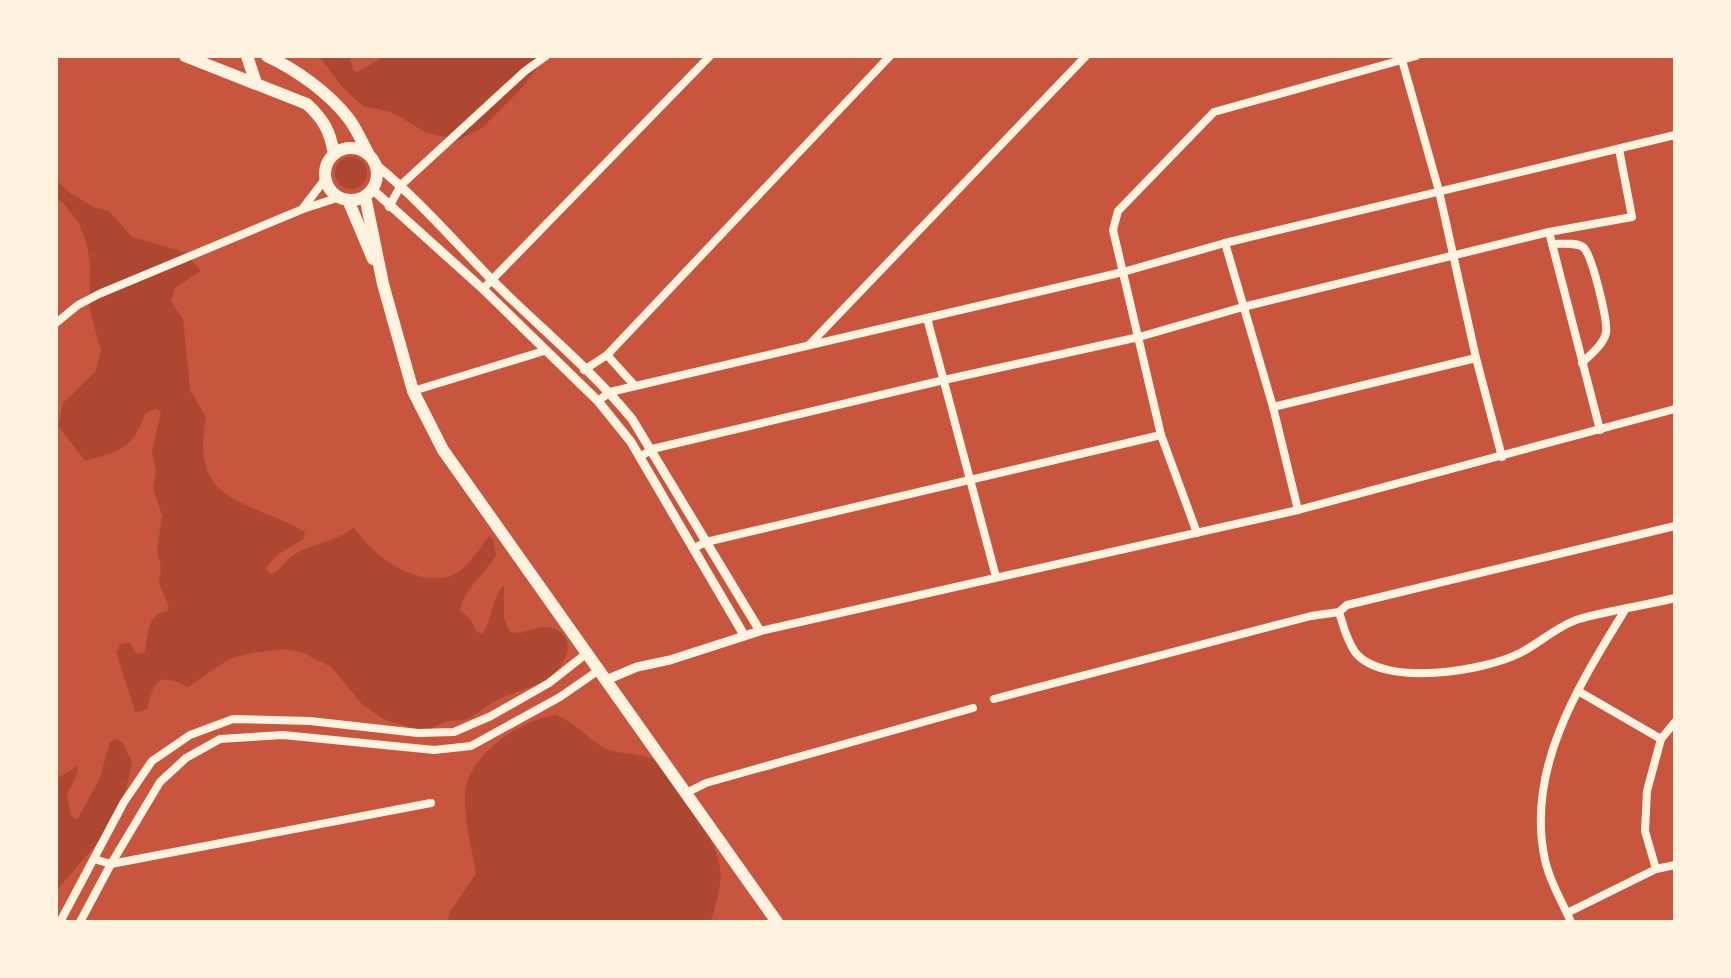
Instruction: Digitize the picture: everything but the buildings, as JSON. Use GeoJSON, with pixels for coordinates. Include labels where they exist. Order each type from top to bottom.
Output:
{"type":"FeatureCollection","features":[{"type":"Feature","properties":{"kind":"main road"},"geometry":{"type":"LineString","coordinates":[[185,56],[307,104],[323,118],[334,154]]}},
{"type":"Feature","properties":{"kind":"main road"},"geometry":{"type":"LineString","coordinates":[[247,56],[256,83]]}},
{"type":"Feature","properties":{"kind":"main road"},"geometry":{"type":"LineString","coordinates":[[267,56],[284,60],[322,92],[349,119],[372,160],[376,181],[368,193],[383,284],[413,391],[443,450],[777,922]]}},
{"type":"Feature","properties":{"kind":"main road"},"geometry":{"type":"LineString","coordinates":[[372,160],[355,148],[347,148],[334,154],[328,163],[326,178],[328,186],[344,198],[383,284]]}},
{"type":"Feature","properties":{"kind":"main road"},"geometry":{"type":"LineString","coordinates":[[344,198],[368,193]]}},
{"type":"Feature","properties":{"kind":"street"},"geometry":{"type":"LineString","coordinates":[[389,207],[401,185],[525,71],[546,56]]}},
{"type":"Feature","properties":{"kind":"street"},"geometry":{"type":"LineString","coordinates":[[483,289],[710,56]]}},
{"type":"Feature","properties":{"kind":"street"},"geometry":{"type":"LineString","coordinates":[[584,370],[607,355],[890,56]]}},
{"type":"Feature","properties":{"kind":"street"},"geometry":{"type":"LineString","coordinates":[[809,344],[1086,56]]}},
{"type":"Feature","properties":{"kind":"street"},"geometry":{"type":"LineString","coordinates":[[1197,533],[1161,435],[1113,230],[1118,211],[1207,117],[1224,107],[1416,56]]}},
{"type":"Feature","properties":{"kind":"street"},"geometry":{"type":"LineString","coordinates":[[1402,60],[1439,191],[1476,358],[1502,457]]}},
{"type":"Feature","properties":{"kind":"street"},"geometry":{"type":"LineString","coordinates":[[598,401],[610,392],[1123,272],[1225,243],[1675,135]]}},
{"type":"Feature","properties":{"kind":"street"},"geometry":{"type":"LineString","coordinates":[[640,457],[652,449],[1139,337],[1243,307],[1549,232],[1632,217],[1619,149]]}},
{"type":"Feature","properties":{"kind":"street"},"geometry":{"type":"LineString","coordinates":[[372,160],[610,392],[652,449],[760,631]]}},
{"type":"Feature","properties":{"kind":"street"},"geometry":{"type":"LineString","coordinates":[[303,209],[326,178]]}},
{"type":"Feature","properties":{"kind":"street"},"geometry":{"type":"LineString","coordinates":[[368,193],[389,207],[483,289],[598,401],[631,442],[744,635]]}},
{"type":"Feature","properties":{"kind":"street"},"geometry":{"type":"LineString","coordinates":[[56,323],[78,305],[99,294],[303,209],[344,198]]}},
{"type":"Feature","properties":{"kind":"street"},"geometry":{"type":"LineString","coordinates":[[1549,232],[1600,430]]}},
{"type":"Feature","properties":{"kind":"street"},"geometry":{"type":"LineString","coordinates":[[1225,243],[1273,407],[1298,510]]}},
{"type":"Feature","properties":{"kind":"street"},"geometry":{"type":"LineString","coordinates":[[1552,244],[1580,244],[1587,250],[1594,267],[1606,332],[1598,347],[1582,363]]}},
{"type":"Feature","properties":{"kind":"street"},"geometry":{"type":"LineString","coordinates":[[927,318],[996,577]]}},
{"type":"Feature","properties":{"kind":"street"},"geometry":{"type":"LineString","coordinates":[[413,391],[544,351]]}},
{"type":"Feature","properties":{"kind":"street"},"geometry":{"type":"LineString","coordinates":[[607,355],[635,386]]}},
{"type":"Feature","properties":{"kind":"street"},"geometry":{"type":"LineString","coordinates":[[1273,407],[1476,358]]}},
{"type":"Feature","properties":{"kind":"street"},"geometry":{"type":"LineString","coordinates":[[80,922],[160,782],[186,758],[220,739],[283,735],[434,750],[471,746],[602,675],[670,660],[744,635],[1298,510],[1675,409]]}},
{"type":"Feature","properties":{"kind":"street"},"geometry":{"type":"LineString","coordinates":[[694,548],[706,542],[1161,435]]}},
{"type":"Feature","properties":{"kind":"street"},"geometry":{"type":"LineString","coordinates":[[994,699],[1675,526]]}},
{"type":"Feature","properties":{"kind":"street"},"geometry":{"type":"LineString","coordinates":[[1343,609],[1354,651],[1386,671],[1404,673],[1488,664],[1519,654],[1577,620],[1675,598]]}},
{"type":"Feature","properties":{"kind":"street"},"geometry":{"type":"LineString","coordinates":[[1625,610],[1592,663],[1550,753],[1541,802],[1545,858],[1554,889],[1569,918],[1656,869],[1675,865]]}},
{"type":"Feature","properties":{"kind":"street"},"geometry":{"type":"LineString","coordinates":[[60,922],[124,802],[152,761],[196,733],[233,719],[310,721],[418,733],[454,732],[491,716],[549,683],[587,653]]}},
{"type":"Feature","properties":{"kind":"street"},"geometry":{"type":"LineString","coordinates":[[1578,691],[1661,739]]}},
{"type":"Feature","properties":{"kind":"street"},"geometry":{"type":"LineString","coordinates":[[686,793],[706,783],[973,708]]}},
{"type":"Feature","properties":{"kind":"street"},"geometry":{"type":"LineString","coordinates":[[1656,869],[1645,831],[1647,791],[1661,739],[1675,722]]}},
{"type":"Feature","properties":{"kind":"street"},"geometry":{"type":"LineString","coordinates":[[196,733],[203,749]]}},
{"type":"Feature","properties":{"kind":"street"},"geometry":{"type":"LineString","coordinates":[[94,859],[111,864],[431,803]]}},
{"type":"Feature","properties":{"kind":"shaded area"},"geometry":{"type":"Polygon","coordinates":[[[319,56],[349,56],[354,71],[358,72],[385,56],[541,56],[539,66],[519,91],[483,127],[459,140],[427,133],[391,112],[363,106],[342,87],[319,56]]]}},
{"type":"Feature","properties":{"kind":"shaded area"},"geometry":{"type":"Polygon","coordinates":[[[351,157],[362,162],[367,173],[362,184],[351,189],[340,184],[335,173],[340,162],[351,157]]]}},
{"type":"Feature","properties":{"kind":"shaded area"},"geometry":{"type":"Polygon","coordinates":[[[56,180],[70,193],[94,207],[109,211],[132,237],[184,252],[201,271],[175,288],[171,301],[183,319],[190,390],[206,417],[203,446],[206,467],[215,483],[228,495],[305,532],[303,540],[273,559],[266,569],[270,574],[297,553],[338,537],[354,527],[371,548],[395,566],[423,577],[450,576],[467,565],[489,536],[496,555],[466,595],[460,610],[482,634],[504,585],[504,618],[510,632],[545,627],[564,635],[568,649],[566,656],[552,676],[499,699],[467,719],[448,721],[419,732],[383,719],[362,704],[331,667],[301,652],[283,649],[229,659],[188,687],[170,680],[159,682],[147,709],[136,713],[116,652],[120,645],[129,642],[137,654],[145,652],[152,621],[169,607],[159,583],[161,568],[157,551],[162,515],[153,488],[156,471],[152,451],[161,412],[155,409],[145,414],[135,435],[123,447],[85,461],[58,426],[63,403],[95,372],[101,351],[89,306],[90,263],[86,241],[78,222],[56,198],[56,180]]]}},
{"type":"Feature","properties":{"kind":"shaded area"},"geometry":{"type":"Polygon","coordinates":[[[556,715],[608,749],[645,756],[659,763],[688,796],[705,827],[720,868],[720,889],[711,922],[447,922],[450,912],[476,874],[465,805],[468,781],[475,767],[485,754],[512,732],[556,715]]]}},
{"type":"Feature","properties":{"kind":"shaded area"},"geometry":{"type":"Polygon","coordinates":[[[116,739],[123,743],[132,762],[120,817],[56,891],[56,779],[78,766],[67,795],[71,816],[77,820],[100,778],[110,742],[116,739]]]}}]}
